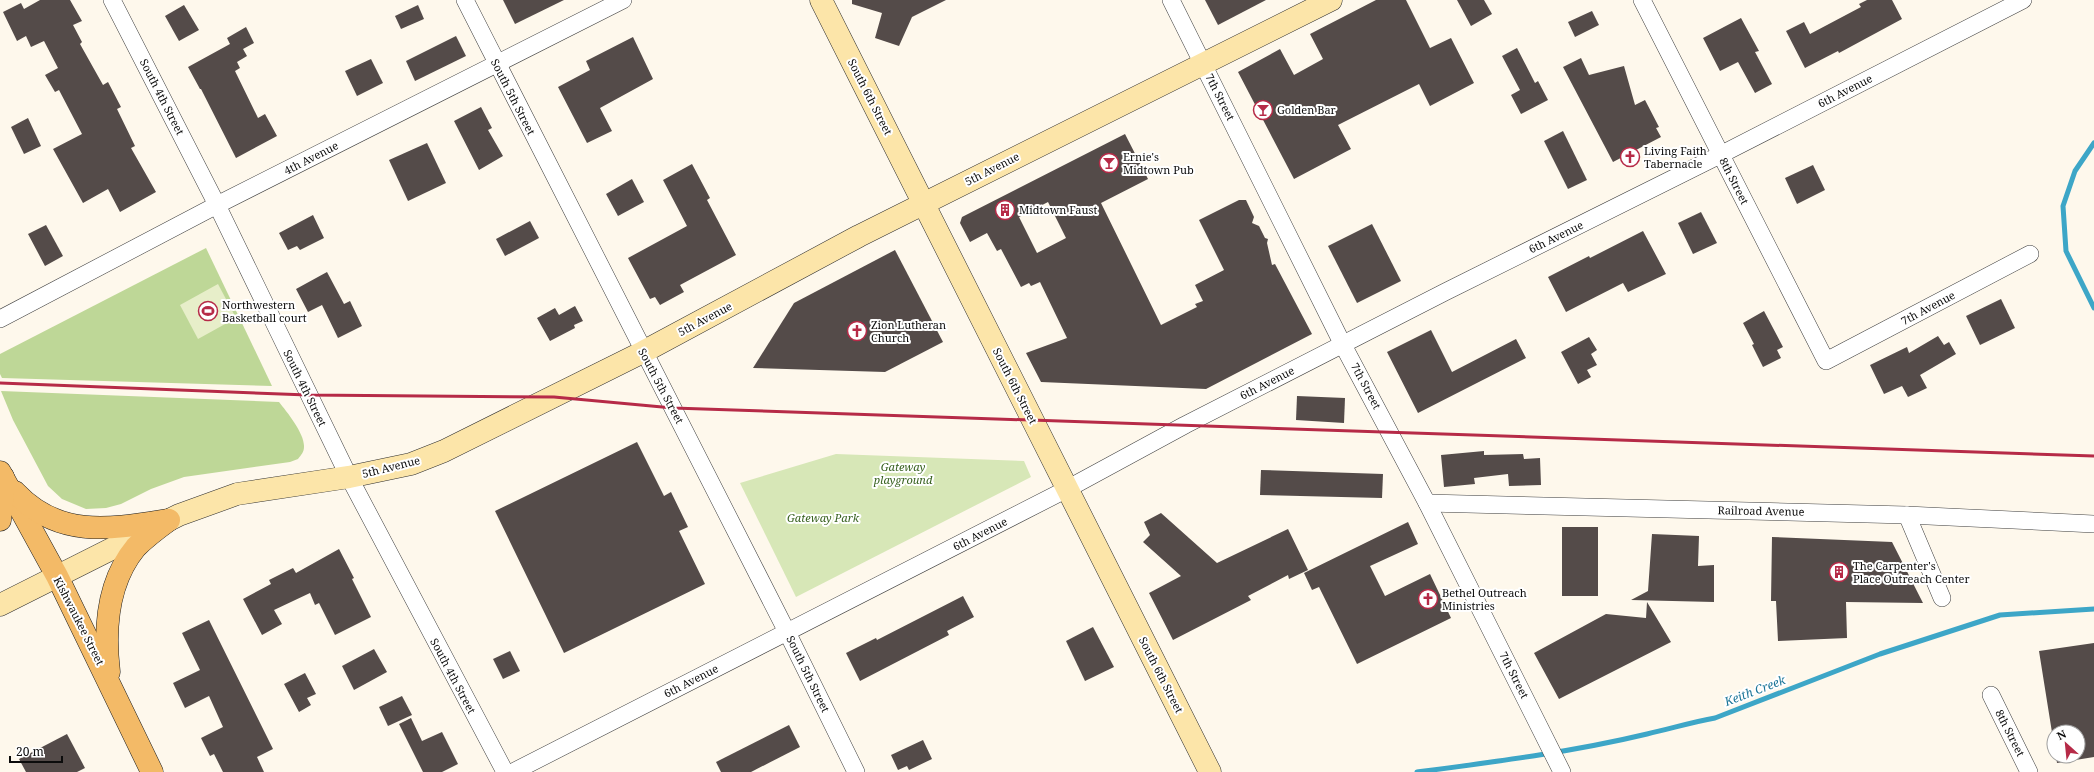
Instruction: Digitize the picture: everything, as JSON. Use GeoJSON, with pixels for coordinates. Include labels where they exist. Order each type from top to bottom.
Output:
{"type":"FeatureCollection","features":[{"type":"Feature","properties":{"kind":"main road","name":"South 6th Street"},"geometry":{"type":"LineString","coordinates":[[821,0],[1210,772]]}},
{"type":"Feature","properties":{"kind":"main road","name":"5th Avenue"},"geometry":{"type":"LineString","coordinates":[[0,605],[169,520],[237,494],[349,477],[411,464],[444,451],[643,352],[924,203],[1331,0]]}},
{"type":"Feature","properties":{"kind":"main road"},"geometry":{"type":"LineString","coordinates":[[1,475],[22,498],[47,516],[72,525],[92,529],[112,528],[169,520]]}},
{"type":"Feature","properties":{"kind":"main road"},"geometry":{"type":"LineString","coordinates":[[0,520],[4,492],[1,475]]}},
{"type":"Feature","properties":{"kind":"main road","name":"Kishwaukee Street"},"geometry":{"type":"LineString","coordinates":[[1,475],[57,576],[152,772]]}},
{"type":"Feature","properties":{"kind":"main road"},"geometry":{"type":"LineString","coordinates":[[111,685],[108,639],[112,591],[119,574],[137,546],[169,520]]}},
{"type":"Feature","properties":{"kind":"street","name":"South 4th Street"},"geometry":{"type":"LineString","coordinates":[[112,0],[217,206],[349,477],[505,772]]}},
{"type":"Feature","properties":{"kind":"street","name":"South 5th Street"},"geometry":{"type":"LineString","coordinates":[[464,0],[787,632],[856,772]]}},
{"type":"Feature","properties":{"kind":"street","name":"4th Avenue"},"geometry":{"type":"LineString","coordinates":[[0,319],[496,63],[623,0]]}},
{"type":"Feature","properties":{"kind":"street","name":"7th Street"},"geometry":{"type":"LineString","coordinates":[[1171,0],[1343,344],[1427,503],[1560,767]]}},
{"type":"Feature","properties":{"kind":"street","name":"8th Street"},"geometry":{"type":"LineString","coordinates":[[1642,0],[1826,361]]}},
{"type":"Feature","properties":{"kind":"street","name":"6th Avenue"},"geometry":{"type":"LineString","coordinates":[[513,772],[1067,489],[1185,425],[1343,344],[1720,155],[2023,0]]}},
{"type":"Feature","properties":{"kind":"street","name":"7th Avenue"},"geometry":{"type":"LineString","coordinates":[[1826,361],[2030,254]]}},
{"type":"Feature","properties":{"kind":"street","name":"Railroad Avenue"},"geometry":{"type":"LineString","coordinates":[[1427,503],[1907,515],[2094,524]]}},
{"type":"Feature","properties":{"kind":"street"},"geometry":{"type":"LineString","coordinates":[[1907,515],[1942,598]]}},
{"type":"Feature","properties":{"kind":"street","name":"8th Street"},"geometry":{"type":"LineString","coordinates":[[1991,695],[2029,772]]}},
{"type":"Feature","properties":{"kind":"green space"},"geometry":{"type":"Polygon","coordinates":[[[206,248],[272,386],[2,378],[0,374],[0,354],[206,248]]]}},
{"type":"Feature","properties":{"kind":"green space","name":"Northwestern Basketball court"},"geometry":{"type":"Polygon","coordinates":[[[218,284],[236,318],[198,339],[180,305],[218,284]]]}},
{"type":"Feature","properties":{"kind":"green space"},"geometry":{"type":"Polygon","coordinates":[[[1,391],[279,402],[299,430],[304,442],[304,449],[298,459],[290,462],[184,477],[151,489],[121,504],[106,508],[86,509],[62,499],[48,486],[13,420],[1,391]]]}},
{"type":"Feature","properties":{"kind":"green space","name":"Gateway Park"},"geometry":{"type":"Polygon","coordinates":[[[836,454],[1024,461],[1031,477],[796,597],[740,483],[836,454]]]}},
{"type":"Feature","properties":{"kind":"building"},"geometry":{"type":"Polygon","coordinates":[[[40,0],[70,0],[82,21],[73,25],[82,42],[80,44],[103,85],[108,82],[121,107],[117,109],[135,146],[131,148],[156,192],[120,212],[108,189],[83,203],[53,149],[82,134],[59,90],[55,92],[45,75],[58,68],[44,41],[31,47],[26,36],[17,41],[3,12],[21,3],[24,9],[40,0]]]}},
{"type":"Feature","properties":{"kind":"building"},"geometry":{"type":"Polygon","coordinates":[[[503,0],[564,0],[515,24],[503,0]]]}},
{"type":"Feature","properties":{"kind":"building"},"geometry":{"type":"Polygon","coordinates":[[[852,0],[946,0],[912,17],[899,46],[875,38],[882,13],[852,4],[852,0]]]}},
{"type":"Feature","properties":{"kind":"building"},"geometry":{"type":"Polygon","coordinates":[[[1205,0],[1266,0],[1218,25],[1205,0]]]}},
{"type":"Feature","properties":{"kind":"building"},"geometry":{"type":"Polygon","coordinates":[[[1376,0],[1406,0],[1430,48],[1451,38],[1474,83],[1430,106],[1419,84],[1338,125],[1351,149],[1294,179],[1238,72],[1280,49],[1294,75],[1323,59],[1310,34],[1376,0]]]}},
{"type":"Feature","properties":{"kind":"building"},"geometry":{"type":"Polygon","coordinates":[[[1457,0],[1484,0],[1492,14],[1471,26],[1457,0]]]}},
{"type":"Feature","properties":{"kind":"building"},"geometry":{"type":"Polygon","coordinates":[[[1867,0],[1892,0],[1902,19],[1839,53],[1838,51],[1805,68],[1786,31],[1804,22],[1810,34],[1861,7],[1859,4],[1867,0]]]}},
{"type":"Feature","properties":{"kind":"building"},"geometry":{"type":"Polygon","coordinates":[[[184,5],[199,30],[179,41],[165,16],[184,5]]]}},
{"type":"Feature","properties":{"kind":"building"},"geometry":{"type":"Polygon","coordinates":[[[418,5],[424,19],[401,29],[395,16],[418,5]]]}},
{"type":"Feature","properties":{"kind":"building"},"geometry":{"type":"Polygon","coordinates":[[[1592,11],[1599,25],[1575,37],[1568,22],[1592,11]]]}},
{"type":"Feature","properties":{"kind":"building"},"geometry":{"type":"Polygon","coordinates":[[[1741,18],[1759,51],[1755,52],[1772,84],[1755,93],[1738,62],[1720,71],[1703,38],[1741,18]]]}},
{"type":"Feature","properties":{"kind":"building"},"geometry":{"type":"Polygon","coordinates":[[[246,27],[254,43],[243,49],[247,56],[237,62],[240,68],[235,71],[258,118],[265,114],[277,136],[236,158],[201,89],[188,67],[230,44],[227,38],[246,27]]]}},
{"type":"Feature","properties":{"kind":"building"},"geometry":{"type":"Polygon","coordinates":[[[456,36],[466,56],[415,81],[406,61],[456,36]]]}},
{"type":"Feature","properties":{"kind":"building"},"geometry":{"type":"Polygon","coordinates":[[[633,37],[653,79],[600,108],[612,131],[587,143],[558,87],[590,70],[586,61],[633,37]]]}},
{"type":"Feature","properties":{"kind":"building"},"geometry":{"type":"Polygon","coordinates":[[[1517,48],[1535,83],[1538,81],[1548,100],[1521,114],[1511,95],[1520,90],[1502,56],[1517,48]]]}},
{"type":"Feature","properties":{"kind":"building"},"geometry":{"type":"Polygon","coordinates":[[[1581,58],[1589,75],[1624,66],[1635,105],[1645,100],[1659,127],[1656,128],[1661,137],[1613,162],[1563,67],[1581,58]]]}},
{"type":"Feature","properties":{"kind":"building"},"geometry":{"type":"Polygon","coordinates":[[[371,59],[383,83],[357,96],[345,71],[371,59]]]}},
{"type":"Feature","properties":{"kind":"building"},"geometry":{"type":"Polygon","coordinates":[[[481,107],[492,128],[488,130],[503,156],[479,170],[454,121],[481,107]]]}},
{"type":"Feature","properties":{"kind":"building"},"geometry":{"type":"Polygon","coordinates":[[[28,118],[41,146],[24,154],[11,127],[28,118]]]}},
{"type":"Feature","properties":{"kind":"building"},"geometry":{"type":"Polygon","coordinates":[[[1563,131],[1587,180],[1568,189],[1544,141],[1563,131]]]}},
{"type":"Feature","properties":{"kind":"building"},"geometry":{"type":"Polygon","coordinates":[[[1125,134],[1148,179],[1101,203],[1161,325],[1197,307],[1195,304],[1203,301],[1195,285],[1224,270],[1199,220],[1239,200],[1246,200],[1254,217],[1252,223],[1259,226],[1265,238],[1268,239],[1267,243],[1272,265],[1275,264],[1312,334],[1206,389],[1041,382],[1026,353],[1067,338],[1040,282],[1031,286],[1029,283],[1021,287],[1001,249],[997,251],[987,233],[970,242],[960,223],[962,217],[1125,134]],[[1048,202],[1019,217],[1037,253],[1066,238],[1048,202]]]}},
{"type":"Feature","properties":{"kind":"building"},"geometry":{"type":"Polygon","coordinates":[[[427,143],[446,183],[408,201],[389,160],[427,143]]]}},
{"type":"Feature","properties":{"kind":"building"},"geometry":{"type":"Polygon","coordinates":[[[692,164],[710,198],[707,200],[736,255],[680,285],[684,292],[660,305],[655,297],[650,299],[628,258],[687,226],[663,180],[692,164]]]}},
{"type":"Feature","properties":{"kind":"building"},"geometry":{"type":"Polygon","coordinates":[[[1813,165],[1825,190],[1797,204],[1785,178],[1813,165]]]}},
{"type":"Feature","properties":{"kind":"building"},"geometry":{"type":"Polygon","coordinates":[[[632,179],[644,202],[618,216],[606,194],[632,179]]]}},
{"type":"Feature","properties":{"kind":"building"},"geometry":{"type":"Polygon","coordinates":[[[1701,212],[1717,243],[1693,254],[1678,223],[1701,212]]]}},
{"type":"Feature","properties":{"kind":"building"},"geometry":{"type":"Polygon","coordinates":[[[313,215],[324,238],[300,250],[297,246],[288,250],[279,233],[313,215]]]}},
{"type":"Feature","properties":{"kind":"building"},"geometry":{"type":"Polygon","coordinates":[[[530,221],[539,238],[505,256],[496,239],[530,221]]]}},
{"type":"Feature","properties":{"kind":"building"},"geometry":{"type":"Polygon","coordinates":[[[1372,224],[1401,281],[1357,303],[1328,246],[1372,224]]]}},
{"type":"Feature","properties":{"kind":"building"},"geometry":{"type":"Polygon","coordinates":[[[46,225],[63,256],[45,266],[28,234],[46,225]]]}},
{"type":"Feature","properties":{"kind":"building"},"geometry":{"type":"Polygon","coordinates":[[[1643,231],[1666,274],[1628,292],[1623,283],[1566,312],[1548,277],[1589,256],[1590,258],[1643,231]]]}},
{"type":"Feature","properties":{"kind":"building"},"geometry":{"type":"Polygon","coordinates":[[[895,250],[943,342],[885,372],[753,368],[794,303],[895,250]]]}},
{"type":"Feature","properties":{"kind":"building"},"geometry":{"type":"Polygon","coordinates":[[[327,272],[344,304],[350,301],[362,326],[338,338],[322,305],[308,312],[296,289],[327,272]]]}},
{"type":"Feature","properties":{"kind":"building"},"geometry":{"type":"Polygon","coordinates":[[[2001,299],[2015,328],[1980,345],[1966,316],[2001,299]]]}},
{"type":"Feature","properties":{"kind":"building"},"geometry":{"type":"Polygon","coordinates":[[[575,306],[583,321],[574,325],[575,328],[550,341],[537,318],[555,308],[559,315],[575,306]]]}},
{"type":"Feature","properties":{"kind":"building"},"geometry":{"type":"Polygon","coordinates":[[[1764,311],[1783,347],[1777,350],[1781,358],[1763,367],[1752,345],[1754,344],[1743,323],[1764,311]]]}},
{"type":"Feature","properties":{"kind":"building"},"geometry":{"type":"Polygon","coordinates":[[[1431,330],[1452,372],[1516,339],[1526,358],[1418,413],[1387,352],[1431,330]]]}},
{"type":"Feature","properties":{"kind":"building"},"geometry":{"type":"Polygon","coordinates":[[[1938,336],[1944,345],[1949,342],[1956,354],[1920,375],[1927,388],[1908,397],[1902,386],[1884,394],[1870,365],[1907,347],[1909,353],[1938,336]]]}},
{"type":"Feature","properties":{"kind":"building"},"geometry":{"type":"Polygon","coordinates":[[[1589,337],[1597,350],[1591,354],[1597,365],[1587,370],[1591,377],[1578,384],[1561,352],[1589,337]]]}},
{"type":"Feature","properties":{"kind":"building"},"geometry":{"type":"Polygon","coordinates":[[[1297,396],[1345,398],[1344,423],[1296,420],[1297,396]]]}},
{"type":"Feature","properties":{"kind":"building"},"geometry":{"type":"Polygon","coordinates":[[[637,442],[664,496],[671,492],[688,527],[679,531],[705,584],[564,653],[495,511],[637,442]]]}},
{"type":"Feature","properties":{"kind":"building"},"geometry":{"type":"Polygon","coordinates":[[[1484,451],[1484,455],[1523,454],[1524,459],[1540,458],[1541,485],[1509,486],[1508,474],[1474,478],[1475,484],[1444,487],[1441,455],[1484,451]]]}},
{"type":"Feature","properties":{"kind":"building"},"geometry":{"type":"Polygon","coordinates":[[[1261,470],[1383,474],[1382,498],[1260,495],[1261,470]]]}},
{"type":"Feature","properties":{"kind":"building"},"geometry":{"type":"Polygon","coordinates":[[[1161,513],[1217,563],[1288,529],[1308,570],[1289,579],[1288,575],[1248,596],[1251,600],[1173,640],[1149,593],[1181,576],[1143,542],[1150,535],[1144,522],[1161,513]]]}},
{"type":"Feature","properties":{"kind":"building"},"geometry":{"type":"Polygon","coordinates":[[[1408,522],[1418,544],[1370,566],[1385,596],[1430,574],[1451,618],[1357,664],[1319,587],[1312,590],[1304,573],[1408,522]]]}},
{"type":"Feature","properties":{"kind":"building"},"geometry":{"type":"Polygon","coordinates":[[[1562,527],[1598,527],[1598,596],[1562,596],[1562,527]]]}},
{"type":"Feature","properties":{"kind":"building"},"geometry":{"type":"Polygon","coordinates":[[[1652,534],[1699,536],[1698,566],[1714,565],[1714,602],[1631,600],[1648,591],[1652,534]]]}},
{"type":"Feature","properties":{"kind":"building","name":"The Carpenter's Place Outreach Center"},"geometry":{"type":"Polygon","coordinates":[[[1772,537],[1892,542],[1923,603],[1846,602],[1847,638],[1778,641],[1776,601],[1771,601],[1772,537]]]}},
{"type":"Feature","properties":{"kind":"building"},"geometry":{"type":"Polygon","coordinates":[[[339,549],[354,578],[352,579],[371,617],[335,635],[319,603],[315,605],[310,593],[274,610],[282,624],[262,635],[243,599],[271,584],[269,580],[293,568],[296,573],[339,549]]]}},
{"type":"Feature","properties":{"kind":"building"},"geometry":{"type":"Polygon","coordinates":[[[963,596],[974,617],[947,631],[949,635],[860,681],[846,653],[876,638],[877,640],[963,596]]]}},
{"type":"Feature","properties":{"kind":"building"},"geometry":{"type":"Polygon","coordinates":[[[1647,602],[1671,642],[1559,699],[1534,653],[1606,614],[1646,618],[1647,602]]]}},
{"type":"Feature","properties":{"kind":"building"},"geometry":{"type":"Polygon","coordinates":[[[209,620],[273,749],[257,757],[264,772],[223,772],[214,754],[210,756],[201,738],[223,727],[209,696],[185,708],[173,683],[200,670],[182,633],[209,620]]]}},
{"type":"Feature","properties":{"kind":"building"},"geometry":{"type":"Polygon","coordinates":[[[1093,627],[1114,667],[1085,681],[1066,641],[1093,627]]]}},
{"type":"Feature","properties":{"kind":"building"},"geometry":{"type":"Polygon","coordinates":[[[2094,643],[2094,757],[2086,758],[2086,724],[2051,724],[2039,651],[2094,643]]]}},
{"type":"Feature","properties":{"kind":"building"},"geometry":{"type":"Polygon","coordinates":[[[374,649],[387,672],[354,690],[342,666],[374,649]]]}},
{"type":"Feature","properties":{"kind":"building"},"geometry":{"type":"Polygon","coordinates":[[[510,651],[520,671],[503,679],[493,659],[510,651]]]}},
{"type":"Feature","properties":{"kind":"building"},"geometry":{"type":"Polygon","coordinates":[[[305,673],[316,694],[307,698],[311,705],[299,712],[284,684],[305,673]]]}},
{"type":"Feature","properties":{"kind":"building"},"geometry":{"type":"Polygon","coordinates":[[[402,696],[412,715],[388,726],[379,707],[402,696]]]}},
{"type":"Feature","properties":{"kind":"building"},"geometry":{"type":"Polygon","coordinates":[[[411,718],[422,741],[442,732],[458,764],[442,772],[423,772],[399,724],[411,718]]]}},
{"type":"Feature","properties":{"kind":"building"},"geometry":{"type":"Polygon","coordinates":[[[789,725],[800,747],[751,772],[721,772],[716,762],[789,725]]]}},
{"type":"Feature","properties":{"kind":"building"},"geometry":{"type":"Polygon","coordinates":[[[67,734],[85,768],[77,772],[26,772],[19,759],[67,734]]]}},
{"type":"Feature","properties":{"kind":"building"},"geometry":{"type":"Polygon","coordinates":[[[923,740],[932,759],[909,770],[907,766],[898,770],[891,755],[923,740]]]}},
{"type":"Feature","properties":{"kind":"waterway","name":"Keith Creek"},"geometry":{"type":"LineString","coordinates":[[2094,143],[2075,171],[2063,206],[2066,251],[2094,308]]}},
{"type":"Feature","properties":{"kind":"waterway","name":"Keith Creek"},"geometry":{"type":"LineString","coordinates":[[1417,772],[1590,746],[1715,718],[1880,654],[2000,615],[2094,609]]}},
{"type":"Feature","properties":{"kind":"railway"},"geometry":{"type":"LineString","coordinates":[[0,383],[308,395],[554,397],[673,408],[2094,456]]}},
{"type":"Feature","properties":{"kind":"place","name":"Golden Bar"},"geometry":{"type":"Point","coordinates":[1263,110]}},
{"type":"Feature","properties":{"kind":"place","name":"Living Faith Tabernacle"},"geometry":{"type":"Point","coordinates":[1630,157]}},
{"type":"Feature","properties":{"kind":"place","name":"Ernie's Midtown Pub"},"geometry":{"type":"Point","coordinates":[1109,163]}},
{"type":"Feature","properties":{"kind":"place","name":"Midtown Faust"},"geometry":{"type":"Point","coordinates":[1005,210]}},
{"type":"Feature","properties":{"kind":"place","name":"Northwestern Basketball court"},"geometry":{"type":"Point","coordinates":[208,311]}},
{"type":"Feature","properties":{"kind":"place","name":"Zion Lutheran Church"},"geometry":{"type":"Point","coordinates":[857,331]}},
{"type":"Feature","properties":{"kind":"place","name":"The Carpenter's Place Outreach Center"},"geometry":{"type":"Point","coordinates":[1839,572]}},
{"type":"Feature","properties":{"kind":"place","name":"Bethel Outreach Ministries"},"geometry":{"type":"Point","coordinates":[1428,599]}},
{"type":"Feature","properties":{"kind":"park label","name":"Gateway playground"},"geometry":{"type":"Point","coordinates":[903,473]}}]}
